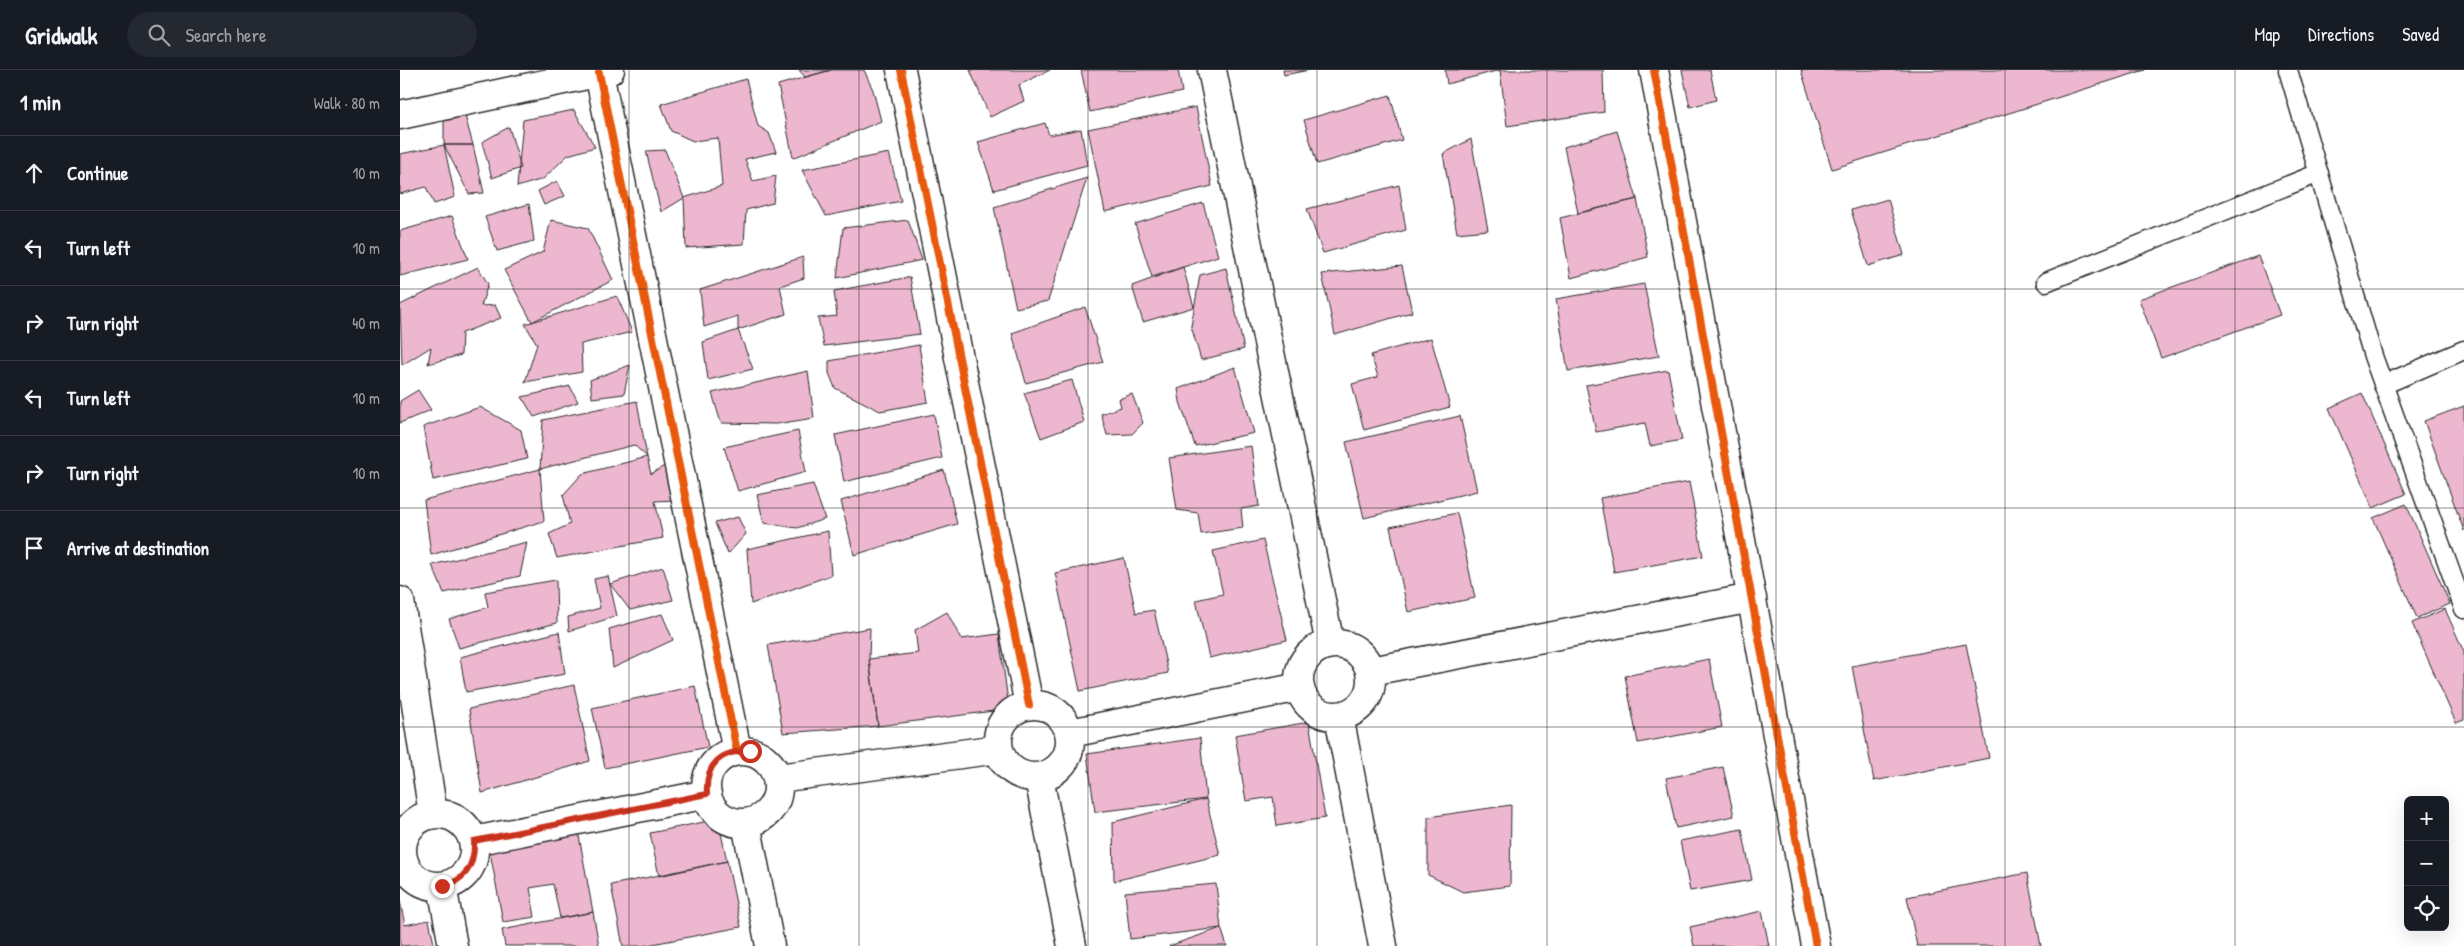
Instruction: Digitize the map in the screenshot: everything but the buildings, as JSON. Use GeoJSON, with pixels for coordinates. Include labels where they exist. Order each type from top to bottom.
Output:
{"type":"FeatureCollection","features":[{"type":"Feature","properties":{"kind":"street"},"geometry":{"type":"LineString","coordinates":[[901,70],[1029,705]]}},
{"type":"Feature","properties":{"kind":"street"},"geometry":{"type":"LineString","coordinates":[[1212,70],[1330,644]]}},
{"type":"Feature","properties":{"kind":"street"},"geometry":{"type":"LineString","coordinates":[[1654,70],[1816,946]]}},
{"type":"Feature","properties":{"kind":"street"},"geometry":{"type":"LineString","coordinates":[[400,115],[604,71],[737,751]]}},
{"type":"Feature","properties":{"kind":"street"},"geometry":{"type":"LineString","coordinates":[[1371,671],[1752,598]]}},
{"type":"Feature","properties":{"kind":"street"},"geometry":{"type":"LineString","coordinates":[[400,601],[433,814]]}},
{"type":"Feature","properties":{"kind":"street"},"geometry":{"type":"LineString","coordinates":[[1330,644],[1344,644],[1356,649],[1366,658],[1371,671],[1369,696],[1361,705],[1339,716],[1326,715],[1314,709],[1305,700],[1300,687],[1299,675],[1306,659],[1319,647],[1330,644]]}},
{"type":"Feature","properties":{"kind":"street"},"geometry":{"type":"LineString","coordinates":[[1070,733],[1300,687]]}},
{"type":"Feature","properties":{"kind":"street"},"geometry":{"type":"LineString","coordinates":[[1029,705],[1042,705],[1056,712],[1065,721],[1070,733],[1068,756],[1061,767],[1039,778],[1026,777],[1012,770],[1004,760],[999,749],[998,736],[1002,724],[1017,709],[1029,705]]}},
{"type":"Feature","properties":{"kind":"street"},"geometry":{"type":"LineString","coordinates":[[1339,716],[1383,946]]}},
{"type":"Feature","properties":{"kind":"street"},"geometry":{"type":"LineString","coordinates":[[778,778],[999,749]]}},
{"type":"Feature","properties":{"kind":"street"},"geometry":{"type":"LineString","coordinates":[[737,751],[750,751],[763,756],[772,766],[778,778],[779,791],[776,803],[768,813],[758,820],[746,823],[733,822],[721,817],[712,807],[707,794],[706,782],[716,761],[726,754],[737,751]]}},
{"type":"Feature","properties":{"kind":"street"},"geometry":{"type":"LineString","coordinates":[[1039,778],[1072,946]]}},
{"type":"Feature","properties":{"kind":"street"},"geometry":{"type":"LineString","coordinates":[[474,841],[707,794]]}},
{"type":"Feature","properties":{"kind":"street"},"geometry":{"type":"LineString","coordinates":[[433,814],[446,814],[459,819],[469,829],[474,841],[475,854],[472,866],[464,876],[454,883],[442,886],[429,886],[417,880],[408,870],[401,857],[402,845],[412,824],[433,814]]}},
{"type":"Feature","properties":{"kind":"street"},"geometry":{"type":"LineString","coordinates":[[746,823],[770,946]]}},
{"type":"Feature","properties":{"kind":"street"},"geometry":{"type":"LineString","coordinates":[[442,886],[453,946]]}},
{"type":"Feature","properties":{"kind":"lane"},"geometry":{"type":"LineString","coordinates":[[2288,70],[2382,384],[2464,609]]}},
{"type":"Feature","properties":{"kind":"lane"},"geometry":{"type":"LineString","coordinates":[[2046,282],[2319,173]]}},
{"type":"Feature","properties":{"kind":"lane"},"geometry":{"type":"LineString","coordinates":[[2382,384],[2464,350]]}},
{"type":"Feature","properties":{"kind":"cycle path"},"geometry":{"type":"LineString","coordinates":[[901,70],[1029,705]]}},
{"type":"Feature","properties":{"kind":"cycle path"},"geometry":{"type":"LineString","coordinates":[[1654,70],[1816,946]]}},
{"type":"Feature","properties":{"kind":"cycle path"},"geometry":{"type":"LineString","coordinates":[[599,73],[737,751]]}},
{"type":"Feature","properties":{"kind":"route"},"geometry":{"type":"LineString","coordinates":[[442,886],[454,883],[464,876],[472,866],[475,854],[474,841],[707,794],[706,782],[716,761],[726,754],[737,751],[750,751]]}}]}
